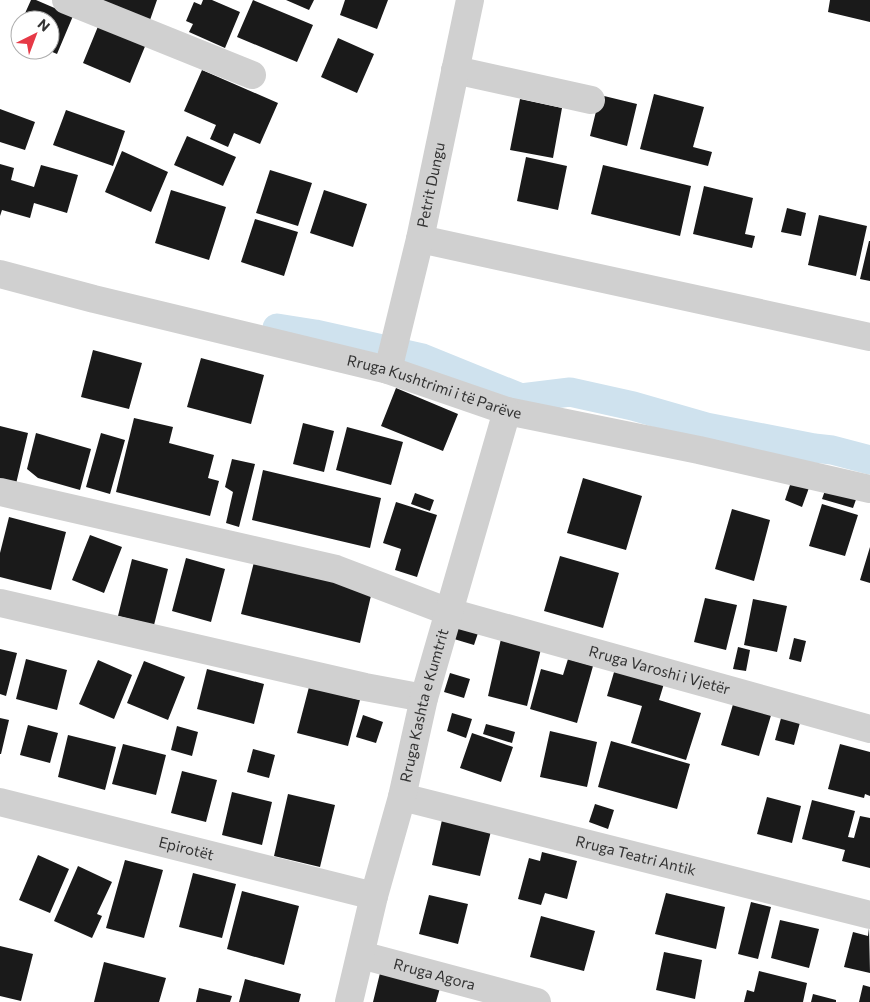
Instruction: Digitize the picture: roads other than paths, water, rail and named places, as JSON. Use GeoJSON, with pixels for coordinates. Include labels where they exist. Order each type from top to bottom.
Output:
{"type":"FeatureCollection","features":[{"type":"Feature","properties":{"kind":"street"},"geometry":{"type":"LineString","coordinates":[[66,0],[252,75]]}},
{"type":"Feature","properties":{"kind":"street","name":"Petrit Dungu"},"geometry":{"type":"LineString","coordinates":[[390,364],[420,239],[470,0]]}},
{"type":"Feature","properties":{"kind":"street"},"geometry":{"type":"LineString","coordinates":[[455,70],[591,100]]}},
{"type":"Feature","properties":{"kind":"street"},"geometry":{"type":"LineString","coordinates":[[420,239],[870,337]]}},
{"type":"Feature","properties":{"kind":"street","name":"Rruga Kushtrimi i të Parëve"},"geometry":{"type":"LineString","coordinates":[[0,274],[94,299],[390,364],[507,410],[699,450],[870,489]]}},
{"type":"Feature","properties":{"kind":"street","name":"Rruga Kashta e Kumtrit"},"geometry":{"type":"LineString","coordinates":[[349,1002],[374,896],[402,797],[424,698],[507,410]]}},
{"type":"Feature","properties":{"kind":"street","name":"Rruga Varoshi i Vjetër"},"geometry":{"type":"LineString","coordinates":[[0,492],[336,569],[449,612],[870,729]]}},
{"type":"Feature","properties":{"kind":"street"},"geometry":{"type":"LineString","coordinates":[[0,603],[365,687],[424,698]]}},
{"type":"Feature","properties":{"kind":"street","name":"Rruga Teatri Antik"},"geometry":{"type":"LineString","coordinates":[[402,797],[870,915]]}},
{"type":"Feature","properties":{"kind":"street","name":"Epirotët"},"geometry":{"type":"LineString","coordinates":[[0,802],[374,896]]}},
{"type":"Feature","properties":{"kind":"street","name":"Rruga Agora"},"geometry":{"type":"LineString","coordinates":[[361,956],[537,1002]]}},
{"type":"Feature","properties":{"kind":"waterway"},"geometry":{"type":"LineString","coordinates":[[277,328],[315,334],[422,358],[521,398],[570,392],[633,406],[706,427],[832,450],[870,460]]}}]}
